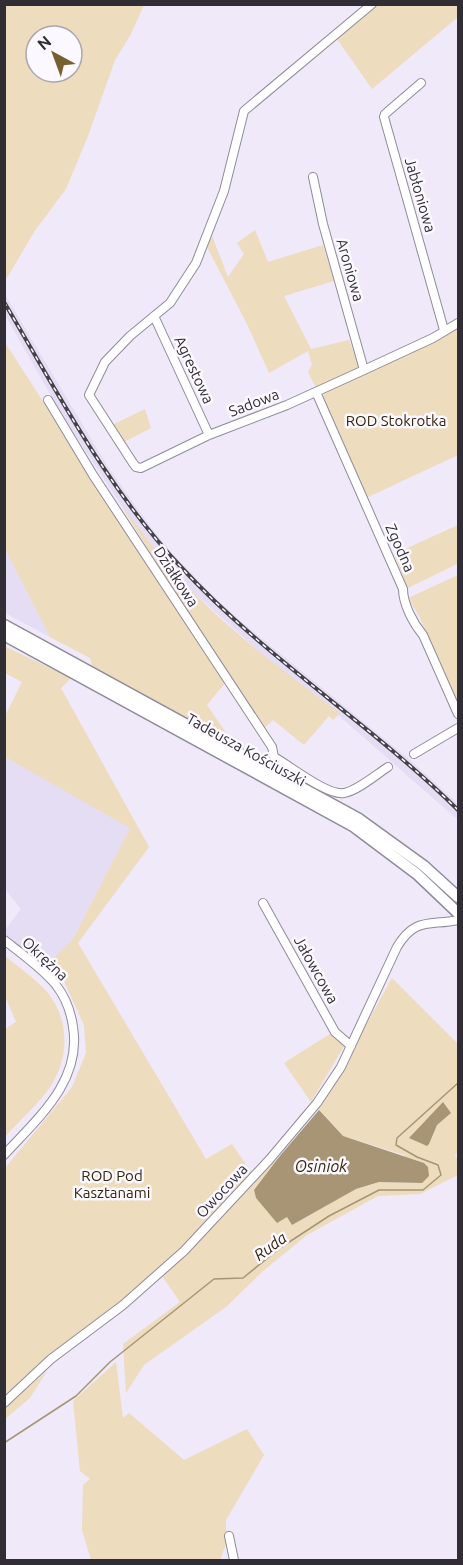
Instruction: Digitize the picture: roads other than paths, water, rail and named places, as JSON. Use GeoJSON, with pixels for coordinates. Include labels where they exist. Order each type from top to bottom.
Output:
{"type":"FeatureCollection","features":[{"type":"Feature","properties":{"kind":"main road","name":"Tadeusza Kościuszki"},"geometry":{"type":"LineString","coordinates":[[4,625],[340,808],[384,836],[424,866],[459,897]]}},
{"type":"Feature","properties":{"kind":"main road","name":"Tadeusza Kościuszki"},"geometry":{"type":"LineString","coordinates":[[4,635],[353,826],[417,874],[459,913]]}},
{"type":"Feature","properties":{"kind":"street"},"geometry":{"type":"LineString","coordinates":[[154,316],[170,303],[196,263],[224,191],[244,111],[372,4]]}},
{"type":"Feature","properties":{"kind":"street","name":"Jabłoniowa"},"geometry":{"type":"LineString","coordinates":[[421,83],[384,117],[444,330]]}},
{"type":"Feature","properties":{"kind":"street","name":"Aroniowa"},"geometry":{"type":"LineString","coordinates":[[313,177],[323,224],[364,370]]}},
{"type":"Feature","properties":{"kind":"street","name":"Sadowa"},"geometry":{"type":"LineString","coordinates":[[154,316],[130,336],[105,362],[89,395],[136,467],[141,468],[209,435],[316,392],[433,338],[459,323]]}},
{"type":"Feature","properties":{"kind":"street","name":"Agrestowa"},"geometry":{"type":"LineString","coordinates":[[154,316],[209,435]]}},
{"type":"Feature","properties":{"kind":"street","name":"Zgodna"},"geometry":{"type":"LineString","coordinates":[[316,392],[404,589],[403,597],[416,627],[423,635],[459,714]]}},
{"type":"Feature","properties":{"kind":"street","name":"Działkowa"},"geometry":{"type":"LineString","coordinates":[[48,400],[93,475],[265,736],[274,752],[274,757]]}},
{"type":"Feature","properties":{"kind":"street"},"geometry":{"type":"LineString","coordinates":[[414,753],[459,728]]}},
{"type":"Feature","properties":{"kind":"street"},"geometry":{"type":"LineString","coordinates":[[271,770],[274,757],[295,772],[339,793],[349,791],[388,767]]}},
{"type":"Feature","properties":{"kind":"street","name":"Jałowcowa"},"geometry":{"type":"LineString","coordinates":[[263,903],[335,1032],[351,1046]]}},
{"type":"Feature","properties":{"kind":"street","name":"Owocowa"},"geometry":{"type":"LineString","coordinates":[[4,1402],[51,1359],[123,1305],[184,1251],[304,1120],[329,1086],[351,1046],[397,947],[407,933],[418,925],[459,920]]}},
{"type":"Feature","properties":{"kind":"street","name":"Okrężna"},"geometry":{"type":"LineString","coordinates":[[4,940],[45,974],[61,993],[70,1011],[75,1039],[74,1057],[66,1081],[53,1101],[4,1155]]}},
{"type":"Feature","properties":{"kind":"street"},"geometry":{"type":"LineString","coordinates":[[229,1536],[234,1560]]}},
{"type":"Feature","properties":{"kind":"water"},"geometry":{"type":"Polygon","coordinates":[[[443,1102],[451,1113],[437,1125],[429,1144],[427,1146],[409,1138],[443,1102]]]}},
{"type":"Feature","properties":{"kind":"water","name":"Osiniok"},"geometry":{"type":"Polygon","coordinates":[[[319,1110],[343,1136],[424,1163],[428,1167],[429,1176],[422,1183],[379,1182],[356,1189],[292,1225],[287,1217],[277,1223],[256,1198],[254,1190],[319,1110]]]}},
{"type":"Feature","properties":{"kind":"waterway","name":"Ruda"},"geometry":{"type":"LineString","coordinates":[[4,1443],[76,1396],[110,1362],[214,1279],[243,1278],[280,1248],[329,1216],[379,1190],[423,1190],[441,1175],[438,1165],[417,1157],[396,1145],[397,1138],[458,1083]]}},
{"type":"Feature","properties":{"kind":"railway"},"geometry":{"type":"LineString","coordinates":[[4,302],[64,406],[107,473],[130,506],[181,567],[247,631],[390,749],[458,810]]}},
{"type":"Feature","properties":{"kind":"park label","name":"ROD Stokrotka"},"geometry":{"type":"Point","coordinates":[396,421]}},
{"type":"Feature","properties":{"kind":"park label","name":"ROD Pod Kasztanami"},"geometry":{"type":"Point","coordinates":[112,1184]}}]}
